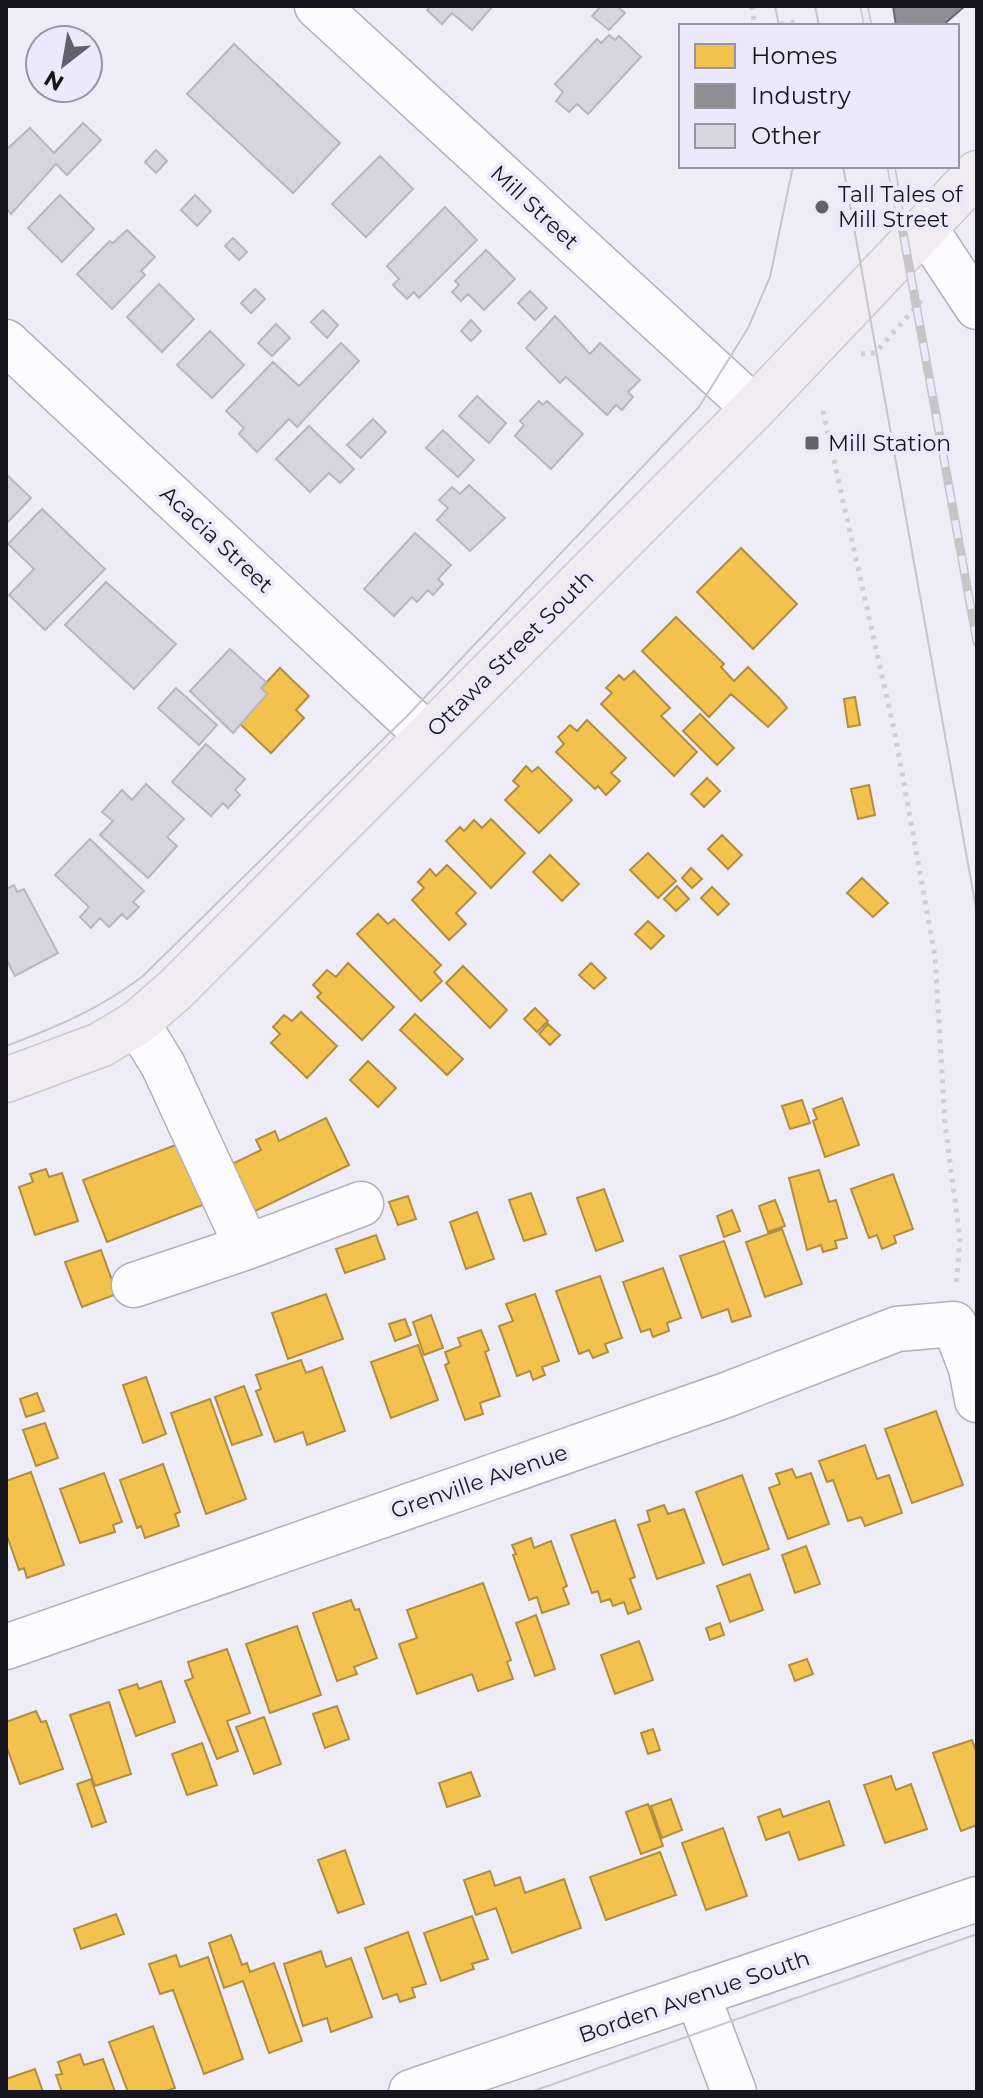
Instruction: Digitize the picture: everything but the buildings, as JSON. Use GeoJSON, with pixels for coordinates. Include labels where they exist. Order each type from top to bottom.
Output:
{"type":"FeatureCollection","features":[{"type":"Feature","properties":{"kind":"main road","name":"Ottawa Street South"},"geometry":{"type":"LineString","coordinates":[[6,1080],[100,1045],[137,1023],[176,989],[754,408],[977,173]]}},
{"type":"Feature","properties":{"kind":"street","name":"Mill Street"},"geometry":{"type":"LineString","coordinates":[[317,6],[754,408]]}},
{"type":"Feature","properties":{"kind":"street"},"geometry":{"type":"LineString","coordinates":[[925,228],[977,307]]}},
{"type":"Feature","properties":{"kind":"street","name":"Acacia Street"},"geometry":{"type":"LineString","coordinates":[[6,342],[428,736]]}},
{"type":"Feature","properties":{"kind":"street"},"geometry":{"type":"LineString","coordinates":[[137,1023],[163,1065],[247,1247]]}},
{"type":"Feature","properties":{"kind":"street"},"geometry":{"type":"LineString","coordinates":[[134,1285],[361,1204]]}},
{"type":"Feature","properties":{"kind":"street"},"geometry":{"type":"LineString","coordinates":[[954,1324],[971,1368],[977,1400]]}},
{"type":"Feature","properties":{"kind":"street","name":"Grenville Avenue"},"geometry":{"type":"LineString","coordinates":[[6,1647],[726,1395],[897,1329],[954,1324]]}},
{"type":"Feature","properties":{"kind":"street","name":"Borden Avenue South"},"geometry":{"type":"LineString","coordinates":[[411,2092],[977,1899]]}},
{"type":"Feature","properties":{"kind":"street"},"geometry":{"type":"LineString","coordinates":[[697,1994],[734,2092]]}},
{"type":"Feature","properties":{"kind":"path"},"geometry":{"type":"LineString","coordinates":[[783,24],[800,21]]}},
{"type":"Feature","properties":{"kind":"path"},"geometry":{"type":"LineString","coordinates":[[823,411],[895,734],[935,956],[945,1124],[960,1239],[954,1324]]}},
{"type":"Feature","properties":{"kind":"tram line"},"geometry":{"type":"LineString","coordinates":[[775,6],[779,24]]}},
{"type":"Feature","properties":{"kind":"tram line"},"geometry":{"type":"LineString","coordinates":[[815,6],[819,24]]}},
{"type":"Feature","properties":{"kind":"tram line"},"geometry":{"type":"LineString","coordinates":[[6,1046],[77,1016],[143,976],[407,716],[699,407],[748,328],[770,277],[793,168]]}},
{"type":"Feature","properties":{"kind":"tram line"},"geometry":{"type":"LineString","coordinates":[[843,168],[977,914]]}},
{"type":"Feature","properties":{"kind":"tram line"},"geometry":{"type":"LineString","coordinates":[[531,2092],[977,1934]]}},
{"type":"Feature","properties":{"kind":"railway"},"geometry":{"type":"LineString","coordinates":[[864,6],[868,24]]}},
{"type":"Feature","properties":{"kind":"railway"},"geometry":{"type":"LineString","coordinates":[[891,168],[977,642]]}},
{"type":"Feature","properties":{"kind":"place","name":"Tall Tales of Mill Street"},"geometry":{"type":"Point","coordinates":[822,207]}},
{"type":"Feature","properties":{"kind":"place","name":"Mill Station"},"geometry":{"type":"Point","coordinates":[812,443]}}]}
